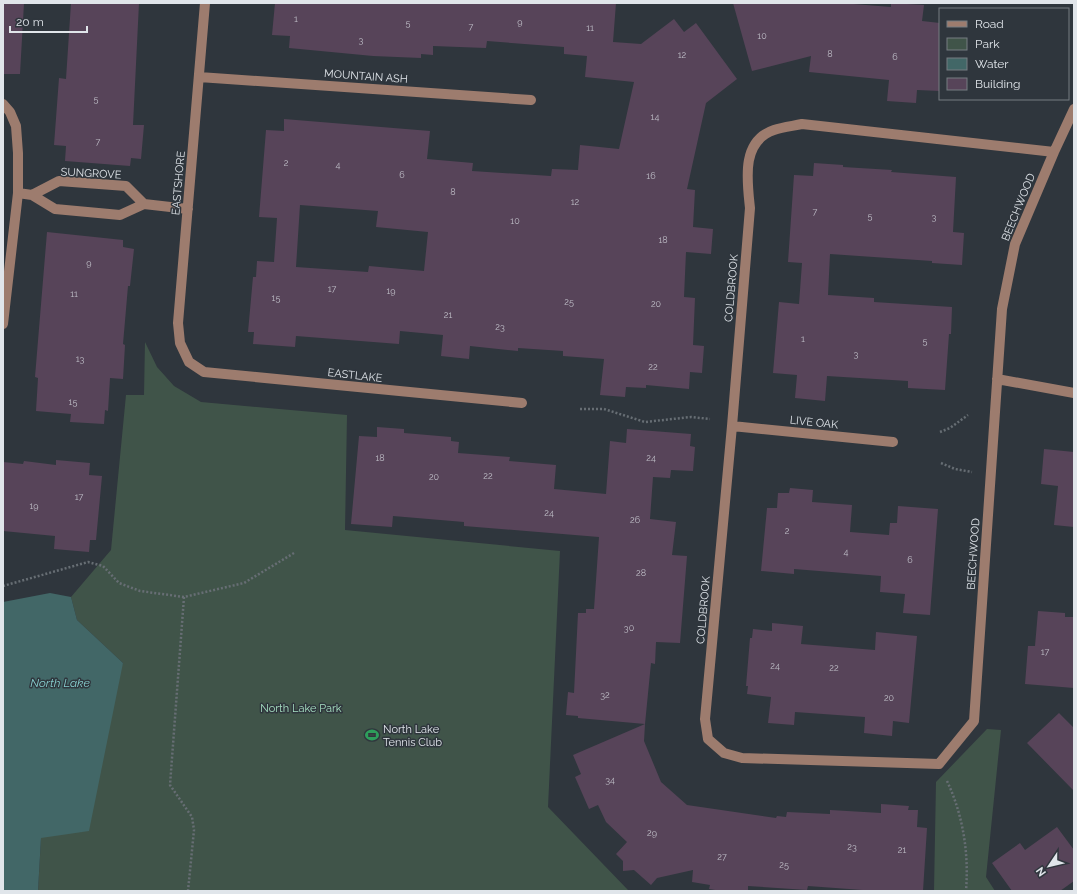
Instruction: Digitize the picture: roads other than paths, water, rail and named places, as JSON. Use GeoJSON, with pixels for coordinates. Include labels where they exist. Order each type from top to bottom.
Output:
{"type":"FeatureCollection","features":[{"type":"Feature","properties":{"kind":"street","name":"EASTSHORE"},"geometry":{"type":"LineString","coordinates":[[188,362],[180,344],[178,323],[206,3]]}},
{"type":"Feature","properties":{"kind":"street","name":"MOUNTAIN ASH"},"geometry":{"type":"LineString","coordinates":[[199,77],[531,100]]}},
{"type":"Feature","properties":{"kind":"street"},"geometry":{"type":"LineString","coordinates":[[3,104],[10,112],[16,126],[18,154],[18,193],[3,324]]}},
{"type":"Feature","properties":{"kind":"street","name":"BEECHWOOD"},"geometry":{"type":"LineString","coordinates":[[939,764],[974,721],[1002,309],[1015,244],[1074,109]]}},
{"type":"Feature","properties":{"kind":"street","name":"COLDBROOK"},"geometry":{"type":"LineString","coordinates":[[939,764],[742,758],[724,753],[708,739],[705,719],[750,208],[747,176],[752,148],[761,137],[774,130],[802,124],[1054,152]]}},
{"type":"Feature","properties":{"kind":"street","name":"SUNGROVE"},"geometry":{"type":"LineString","coordinates":[[32,195],[59,181],[126,186],[144,204]]}},
{"type":"Feature","properties":{"kind":"street"},"geometry":{"type":"LineString","coordinates":[[18,193],[32,195],[55,208],[120,215],[144,204],[188,209]]}},
{"type":"Feature","properties":{"kind":"street","name":"EASTLAKE"},"geometry":{"type":"LineString","coordinates":[[188,362],[204,372],[522,403]]}},
{"type":"Feature","properties":{"kind":"street"},"geometry":{"type":"LineString","coordinates":[[997,379],[1074,393]]}},
{"type":"Feature","properties":{"kind":"street","name":"LIVE OAK"},"geometry":{"type":"LineString","coordinates":[[732,426],[893,442]]}},
{"type":"Feature","properties":{"kind":"water","name":"North Lake"},"geometry":{"type":"Polygon","coordinates":[[[50,593],[71,597],[77,620],[123,663],[89,831],[41,838],[38,891],[3,891],[3,602],[50,593]]]}},
{"type":"Feature","properties":{"kind":"place","name":"North Lake Tennis Club"},"geometry":{"type":"Point","coordinates":[372,735]}},
{"type":"Feature","properties":{"kind":"park label","name":"North Lake Park"},"geometry":{"type":"Point","coordinates":[301,708]}}]}
